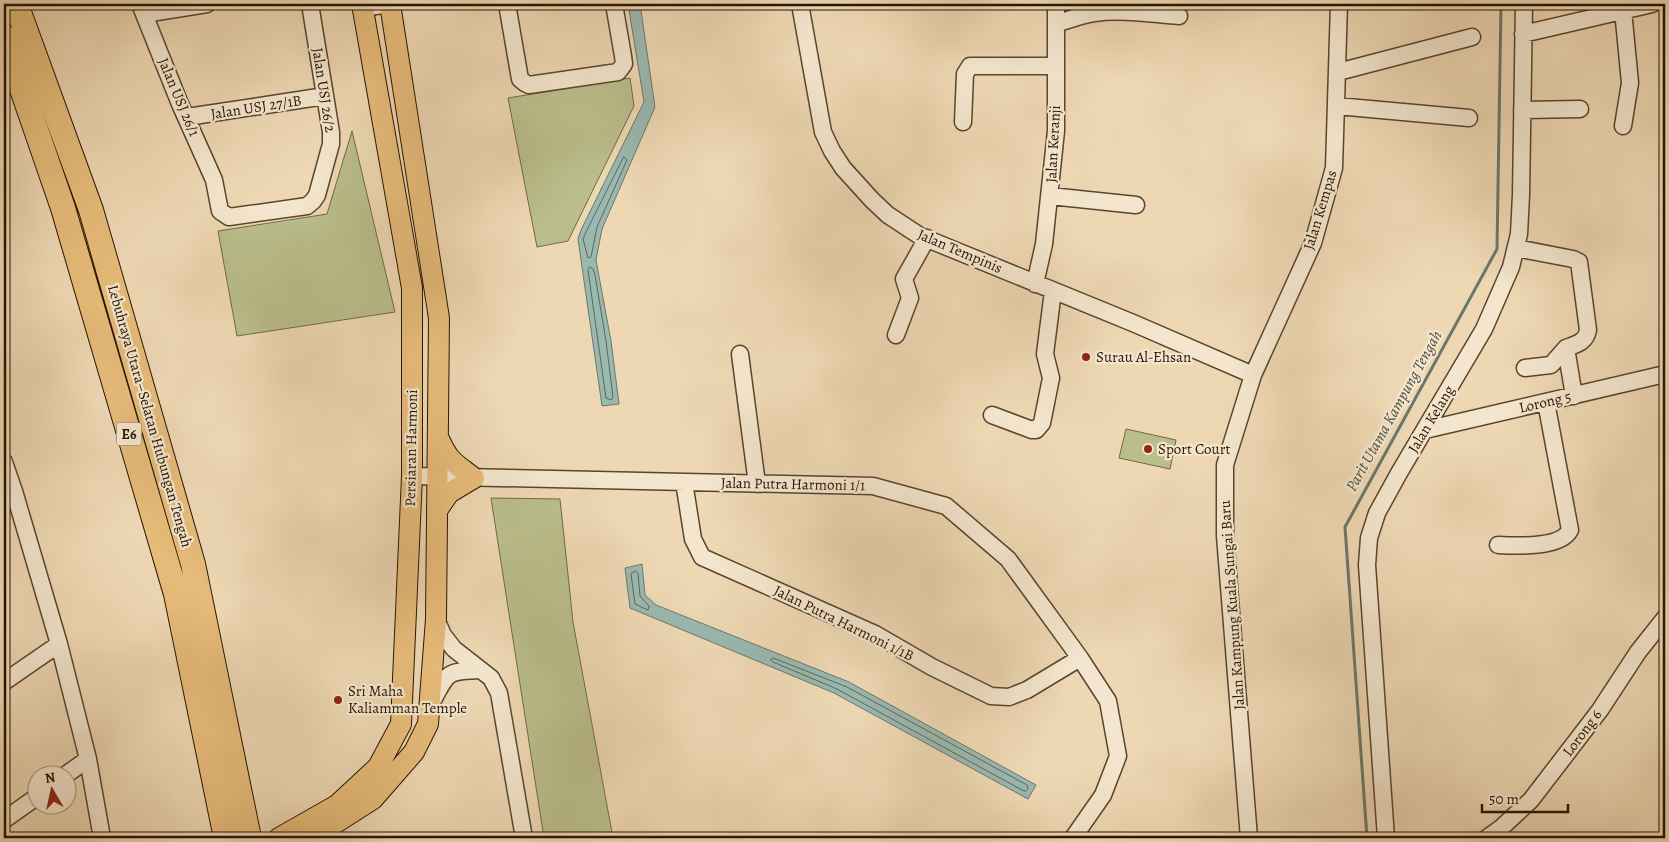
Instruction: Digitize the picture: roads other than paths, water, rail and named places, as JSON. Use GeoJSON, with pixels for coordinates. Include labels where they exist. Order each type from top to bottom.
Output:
{"type":"FeatureCollection","features":[{"type":"Feature","properties":{"kind":"highway","name":"Lebuhraya Utara–Selatan Hubungan Tengah"},"geometry":{"type":"LineString","coordinates":[[16,4],[91,210],[193,564],[249,838]]}},
{"type":"Feature","properties":{"kind":"highway","name":"Lebuhraya Utara–Selatan Hubungan Tengah"},"geometry":{"type":"LineString","coordinates":[[4,37],[63,208],[176,594],[226,838]]}},
{"type":"Feature","properties":{"kind":"main road","name":"Persiaran Harmoni"},"geometry":{"type":"LineString","coordinates":[[312,838],[373,799],[414,752],[428,724],[436,619],[439,318],[389,4]]}},
{"type":"Feature","properties":{"kind":"main road","name":"Persiaran Harmoni"},"geometry":{"type":"LineString","coordinates":[[285,834],[337,805],[378,767],[401,724],[412,476],[412,288],[363,6]]}},
{"type":"Feature","properties":{"kind":"main road"},"geometry":{"type":"LineString","coordinates":[[437,436],[446,455],[454,464],[474,478],[449,493],[438,509]]}},
{"type":"Feature","properties":{"kind":"street"},"geometry":{"type":"LineString","coordinates":[[142,9],[207,4]]}},
{"type":"Feature","properties":{"kind":"street","name":"Jalan USJ 26/2"},"geometry":{"type":"LineString","coordinates":[[216,190],[220,212],[230,217],[307,206],[317,195],[331,144],[331,132],[310,4]]}},
{"type":"Feature","properties":{"kind":"street"},"geometry":{"type":"LineString","coordinates":[[363,6],[389,4]]}},
{"type":"Feature","properties":{"kind":"street"},"geometry":{"type":"LineString","coordinates":[[507,4],[520,79],[524,83],[535,85],[618,72],[621,69],[624,64],[614,4]]}},
{"type":"Feature","properties":{"kind":"street","name":"Jalan Tempinis"},"geometry":{"type":"LineString","coordinates":[[800,4],[823,132],[843,168],[888,215],[926,238],[1253,375]]}},
{"type":"Feature","properties":{"kind":"street","name":"Jalan Keranji"},"geometry":{"type":"LineString","coordinates":[[1035,284],[1044,244],[1056,131],[1056,4]]}},
{"type":"Feature","properties":{"kind":"street","name":"Jalan Kempas"},"geometry":{"type":"LineString","coordinates":[[1253,375],[1312,243],[1334,168],[1339,4]]}},
{"type":"Feature","properties":{"kind":"street","name":"Jalan Kelang"},"geometry":{"type":"LineString","coordinates":[[1386,838],[1367,565],[1369,538],[1377,513],[1484,329],[1511,267],[1519,234],[1521,195],[1524,4]]}},
{"type":"Feature","properties":{"kind":"street"},"geometry":{"type":"LineString","coordinates":[[1523,34],[1652,4]]}},
{"type":"Feature","properties":{"kind":"street","name":"Jalan USJ 26/1"},"geometry":{"type":"LineString","coordinates":[[142,9],[214,180],[216,190]]}},
{"type":"Feature","properties":{"kind":"street"},"geometry":{"type":"LineString","coordinates":[[1623,10],[1630,83],[1623,126]]}},
{"type":"Feature","properties":{"kind":"street"},"geometry":{"type":"LineString","coordinates":[[1056,24],[1104,12],[1180,16]]}},
{"type":"Feature","properties":{"kind":"street"},"geometry":{"type":"LineString","coordinates":[[1338,72],[1472,37]]}},
{"type":"Feature","properties":{"kind":"street"},"geometry":{"type":"LineString","coordinates":[[963,122],[965,74],[970,66],[1056,66]]}},
{"type":"Feature","properties":{"kind":"street","name":"Jalan USJ 27/1B"},"geometry":{"type":"LineString","coordinates":[[187,117],[326,96]]}},
{"type":"Feature","properties":{"kind":"street"},"geometry":{"type":"LineString","coordinates":[[1337,106],[1470,118]]}},
{"type":"Feature","properties":{"kind":"street"},"geometry":{"type":"LineString","coordinates":[[1522,110],[1580,109]]}},
{"type":"Feature","properties":{"kind":"street"},"geometry":{"type":"LineString","coordinates":[[1050,196],[1136,205]]}},
{"type":"Feature","properties":{"kind":"street"},"geometry":{"type":"LineString","coordinates":[[896,335],[910,298],[904,279],[926,238]]}},
{"type":"Feature","properties":{"kind":"street"},"geometry":{"type":"LineString","coordinates":[[1516,248],[1574,259],[1579,262],[1587,336],[1580,343],[1566,348],[1551,365],[1525,368]]}},
{"type":"Feature","properties":{"kind":"street"},"geometry":{"type":"LineString","coordinates":[[992,415],[1032,430],[1036,430],[1042,423],[1051,378],[1045,354],[1053,291]]}},
{"type":"Feature","properties":{"kind":"street"},"geometry":{"type":"LineString","coordinates":[[1566,348],[1574,396]]}},
{"type":"Feature","properties":{"kind":"street"},"geometry":{"type":"LineString","coordinates":[[740,354],[757,484]]}},
{"type":"Feature","properties":{"kind":"street","name":"Lorong 5"},"geometry":{"type":"LineString","coordinates":[[1425,430],[1665,374]]}},
{"type":"Feature","properties":{"kind":"street","name":"Jalan Kampung Kuala Sungai Baru"},"geometry":{"type":"LineString","coordinates":[[1249,838],[1225,536],[1225,465],[1253,375]]}},
{"type":"Feature","properties":{"kind":"street"},"geometry":{"type":"LineString","coordinates":[[1498,545],[1515,546],[1555,542],[1563,538],[1570,530],[1546,402]]}},
{"type":"Feature","properties":{"kind":"street"},"geometry":{"type":"LineString","coordinates":[[4,462],[9,491],[59,644],[88,759],[102,838]]}},
{"type":"Feature","properties":{"kind":"street","name":"Jalan Putra Harmoni 1/1"},"geometry":{"type":"LineString","coordinates":[[412,476],[873,486],[946,506],[1008,559],[1080,658],[1108,701],[1118,756],[1103,795],[1073,838]]}},
{"type":"Feature","properties":{"kind":"street","name":"Jalan Putra Harmoni 1/1B"},"geometry":{"type":"LineString","coordinates":[[684,482],[693,539],[702,557],[874,634],[932,667],[991,696],[1009,697],[1027,690],[1080,658]]}},
{"type":"Feature","properties":{"kind":"street","name":"Lorong 6"},"geometry":{"type":"LineString","coordinates":[[1487,838],[1501,828],[1531,800],[1600,710],[1638,652],[1665,618]]}},
{"type":"Feature","properties":{"kind":"street"},"geometry":{"type":"LineString","coordinates":[[436,619],[443,635],[454,649],[491,678],[499,693],[524,838]]}},
{"type":"Feature","properties":{"kind":"street"},"geometry":{"type":"LineString","coordinates":[[4,682],[59,644]]}},
{"type":"Feature","properties":{"kind":"street","name":"Persiaran Harmoni"},"geometry":{"type":"LineString","coordinates":[[429,708],[441,683],[450,674],[481,670]]}},
{"type":"Feature","properties":{"kind":"street"},"geometry":{"type":"LineString","coordinates":[[78,766],[88,759]]}},
{"type":"Feature","properties":{"kind":"street"},"geometry":{"type":"LineString","coordinates":[[4,820],[28,803]]}},
{"type":"Feature","properties":{"kind":"water"},"geometry":{"type":"Polygon","coordinates":[[[628,4],[640,4],[655,107],[602,229],[596,260],[611,341],[619,404],[602,406],[578,239],[644,102],[628,4]]]}},
{"type":"Feature","properties":{"kind":"water"},"geometry":{"type":"Polygon","coordinates":[[[642,564],[645,595],[656,605],[849,682],[1036,785],[1028,799],[834,693],[630,608],[625,568],[642,564]]]}},
{"type":"Feature","properties":{"kind":"waterway","name":"Parit Utama Kampung Tengah"},"geometry":{"type":"LineString","coordinates":[[1367,838],[1345,527],[1497,249],[1501,4]]}},
{"type":"Feature","properties":{"kind":"place","name":"Surau Al-Ehsan"},"geometry":{"type":"Point","coordinates":[1086,357]}},
{"type":"Feature","properties":{"kind":"place","name":"Sport Court"},"geometry":{"type":"Point","coordinates":[1148,449]}},
{"type":"Feature","properties":{"kind":"place","name":"Sri Maha Kaliamman Temple"},"geometry":{"type":"Point","coordinates":[338,700]}}]}
